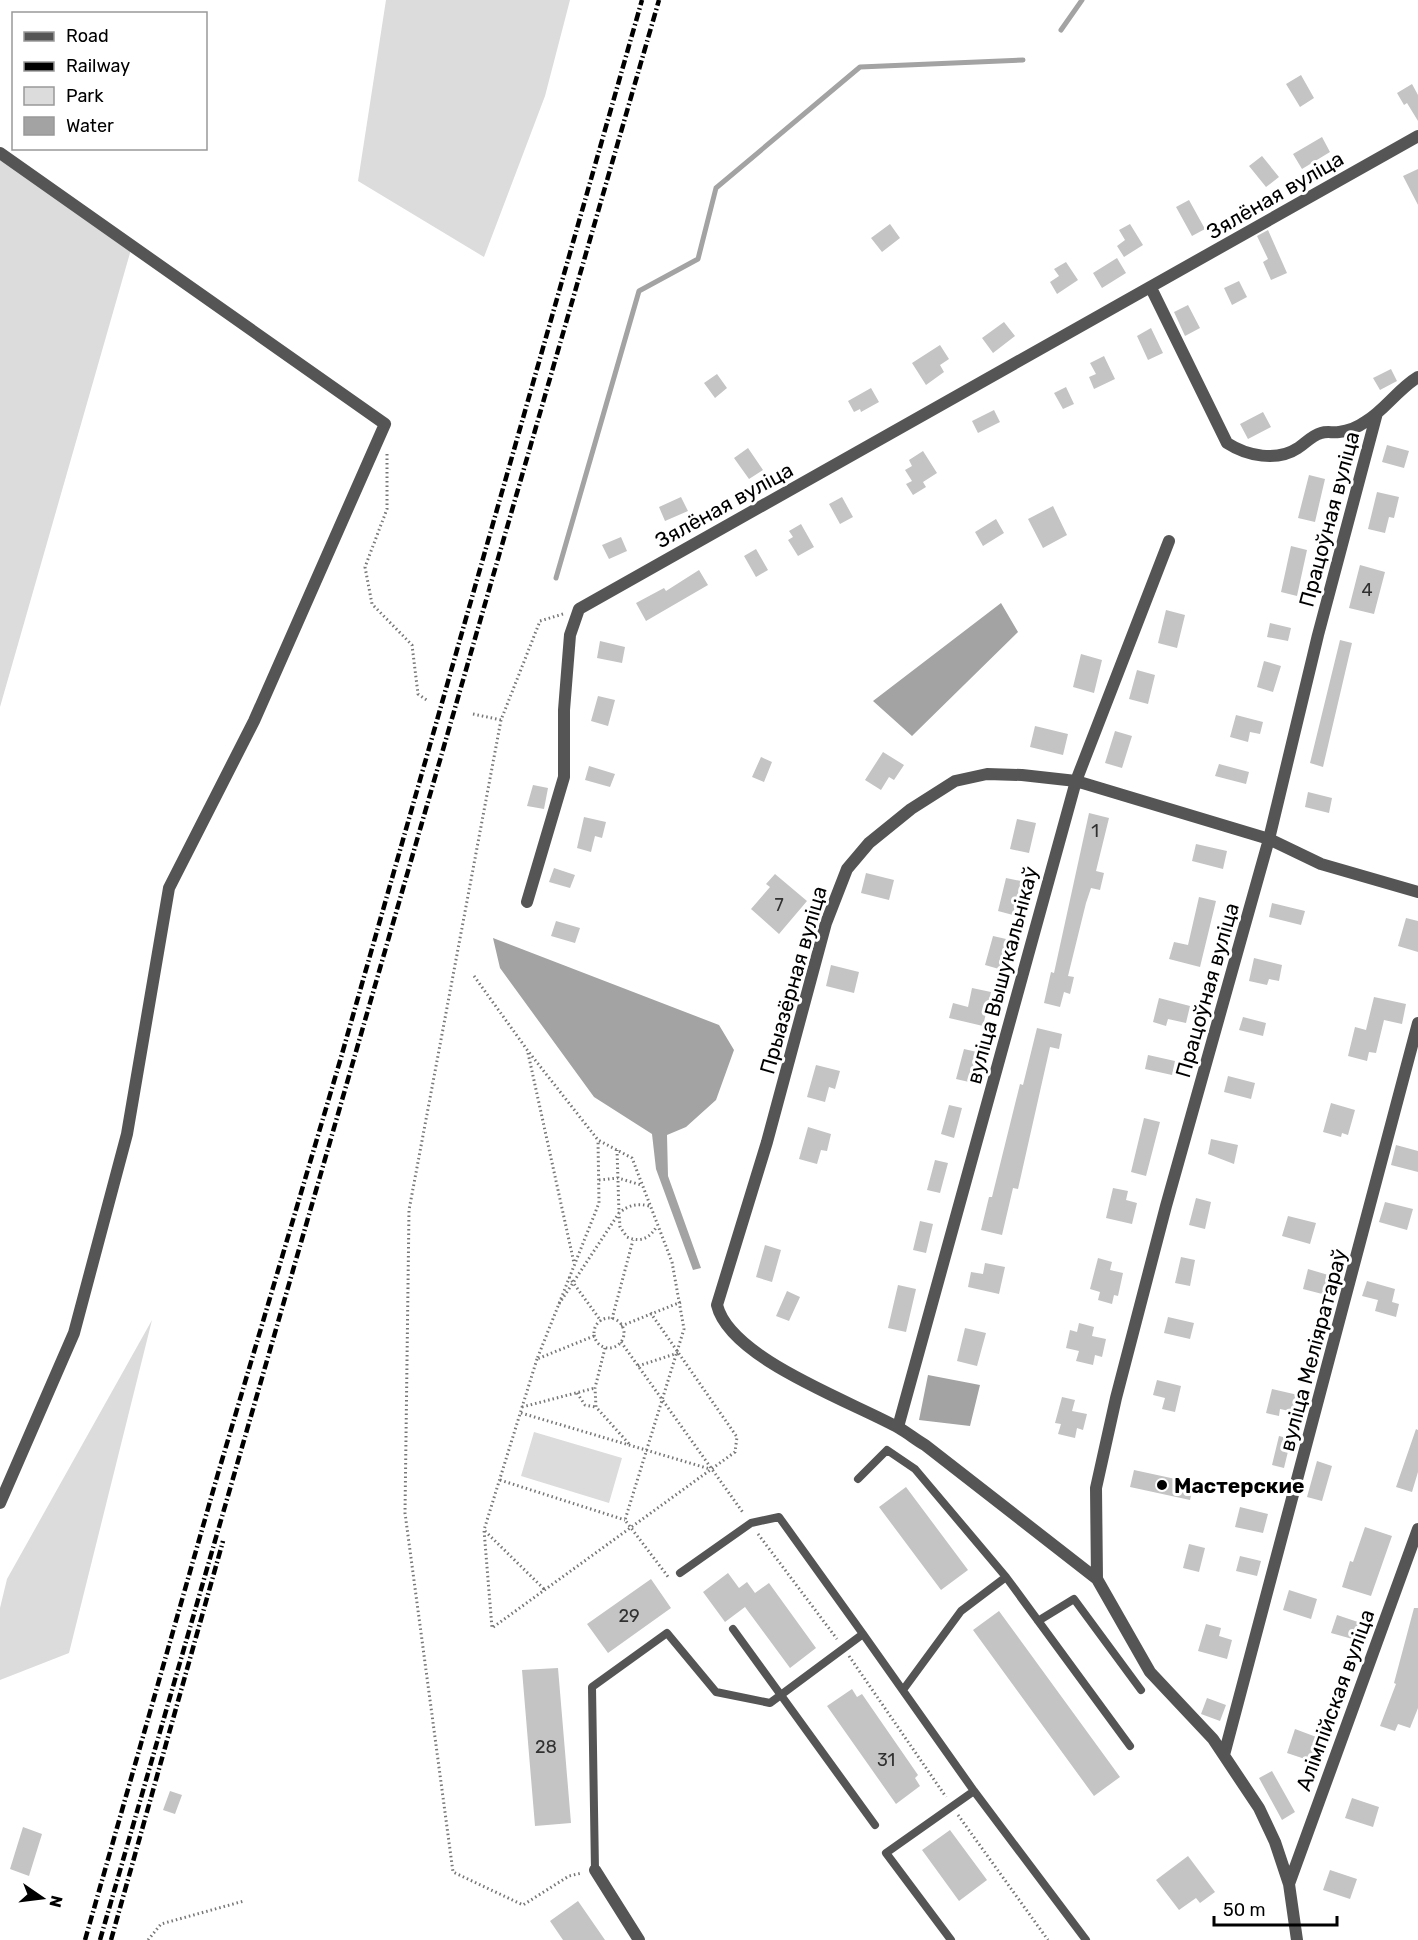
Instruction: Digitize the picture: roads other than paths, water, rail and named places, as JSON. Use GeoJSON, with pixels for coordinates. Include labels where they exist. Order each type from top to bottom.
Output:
{"type":"FeatureCollection","features":[{"type":"Feature","properties":{"kind":"street","name":"Зялёная вуліца"},"geometry":{"type":"LineString","coordinates":[[527,903],[564,777],[564,710],[570,634],[579,609],[1418,136]]}},
{"type":"Feature","properties":{"kind":"street"},"geometry":{"type":"LineString","coordinates":[[0,153],[385,424],[254,722],[169,888],[127,1134],[74,1332],[0,1503]]}},
{"type":"Feature","properties":{"kind":"street"},"geometry":{"type":"LineString","coordinates":[[1151,288],[1227,443],[1239,451],[1274,456],[1298,449],[1309,438],[1323,432],[1338,433],[1352,429],[1377,414],[1418,377]]}},
{"type":"Feature","properties":{"kind":"street","name":"Працоўная вуліца"},"geometry":{"type":"LineString","coordinates":[[1097,1579],[1096,1488],[1116,1398],[1166,1206],[1269,839],[1318,635],[1377,414]]}},
{"type":"Feature","properties":{"kind":"street","name":"вуліца Вышукальнікаў"},"geometry":{"type":"LineString","coordinates":[[898,1427],[1076,781],[1169,541]]}},
{"type":"Feature","properties":{"kind":"street","name":"Прыазёрная вуліца"},"geometry":{"type":"LineString","coordinates":[[898,1427],[796,1378],[738,1337],[720,1318],[717,1305],[767,1142],[826,923],[847,869],[869,843],[911,809],[955,782],[987,774],[1022,775],[1076,781],[1269,839],[1321,864],[1418,892]]}},
{"type":"Feature","properties":{"kind":"street","name":"вуліца Меліяратараў"},"geometry":{"type":"LineString","coordinates":[[1224,1755],[1341,1322],[1418,1023]]}},
{"type":"Feature","properties":{"kind":"street"},"geometry":{"type":"LineString","coordinates":[[898,1427],[990,1494],[1097,1579],[1150,1671],[1213,1738],[1259,1808],[1275,1842],[1289,1884],[1293,1937]]}},
{"type":"Feature","properties":{"kind":"street","name":"Алімпійская вуліца"},"geometry":{"type":"LineString","coordinates":[[1289,1884],[1418,1529]]}},
{"type":"Feature","properties":{"kind":"street"},"geometry":{"type":"LineString","coordinates":[[595,1870],[639,1940]]}},
{"type":"Feature","properties":{"kind":"lane"},"geometry":{"type":"LineString","coordinates":[[858,1479],[887,1450],[915,1469],[1006,1577],[1130,1746]]}},
{"type":"Feature","properties":{"kind":"lane"},"geometry":{"type":"LineString","coordinates":[[680,1573],[751,1523],[779,1517],[974,1791],[1086,1940]]}},
{"type":"Feature","properties":{"kind":"lane"},"geometry":{"type":"LineString","coordinates":[[903,1690],[961,1611],[1006,1577]]}},
{"type":"Feature","properties":{"kind":"lane"},"geometry":{"type":"LineString","coordinates":[[1038,1621],[1074,1599],[1141,1689]]}},
{"type":"Feature","properties":{"kind":"lane"},"geometry":{"type":"LineString","coordinates":[[733,1629],[875,1825]]}},
{"type":"Feature","properties":{"kind":"lane"},"geometry":{"type":"LineString","coordinates":[[595,1870],[592,1687],[667,1633],[716,1692],[771,1703],[863,1634]]}},
{"type":"Feature","properties":{"kind":"lane"},"geometry":{"type":"LineString","coordinates":[[938,1940],[949,1937],[886,1853],[974,1791]]}},
{"type":"Feature","properties":{"kind":"water"},"geometry":{"type":"Polygon","coordinates":[[[1001,603],[1018,632],[912,736],[873,701],[1001,603]]]}},
{"type":"Feature","properties":{"kind":"water"},"geometry":{"type":"Polygon","coordinates":[[[493,938],[719,1025],[734,1050],[716,1100],[686,1127],[667,1135],[668,1176],[701,1268],[693,1270],[656,1169],[652,1134],[594,1097],[500,968],[493,938]]]}},
{"type":"Feature","properties":{"kind":"water"},"geometry":{"type":"Polygon","coordinates":[[[928,1375],[980,1385],[970,1426],[919,1420],[928,1375]]]}},
{"type":"Feature","properties":{"kind":"waterway"},"geometry":{"type":"LineString","coordinates":[[1061,30],[1082,0]]}},
{"type":"Feature","properties":{"kind":"waterway"},"geometry":{"type":"LineString","coordinates":[[556,578],[639,291],[698,259],[716,188],[860,67],[1023,60]]}},
{"type":"Feature","properties":{"kind":"railway"},"geometry":{"type":"LineString","coordinates":[[85,1940],[217,1477],[340,1061],[642,0]]}},
{"type":"Feature","properties":{"kind":"railway"},"geometry":{"type":"LineString","coordinates":[[100,1940],[659,0]]}},
{"type":"Feature","properties":{"kind":"railway"},"geometry":{"type":"LineString","coordinates":[[111,1940],[223,1541]]}},
{"type":"Feature","properties":{"kind":"place","name":"Мастерские"},"geometry":{"type":"Point","coordinates":[1162,1485]}}]}
